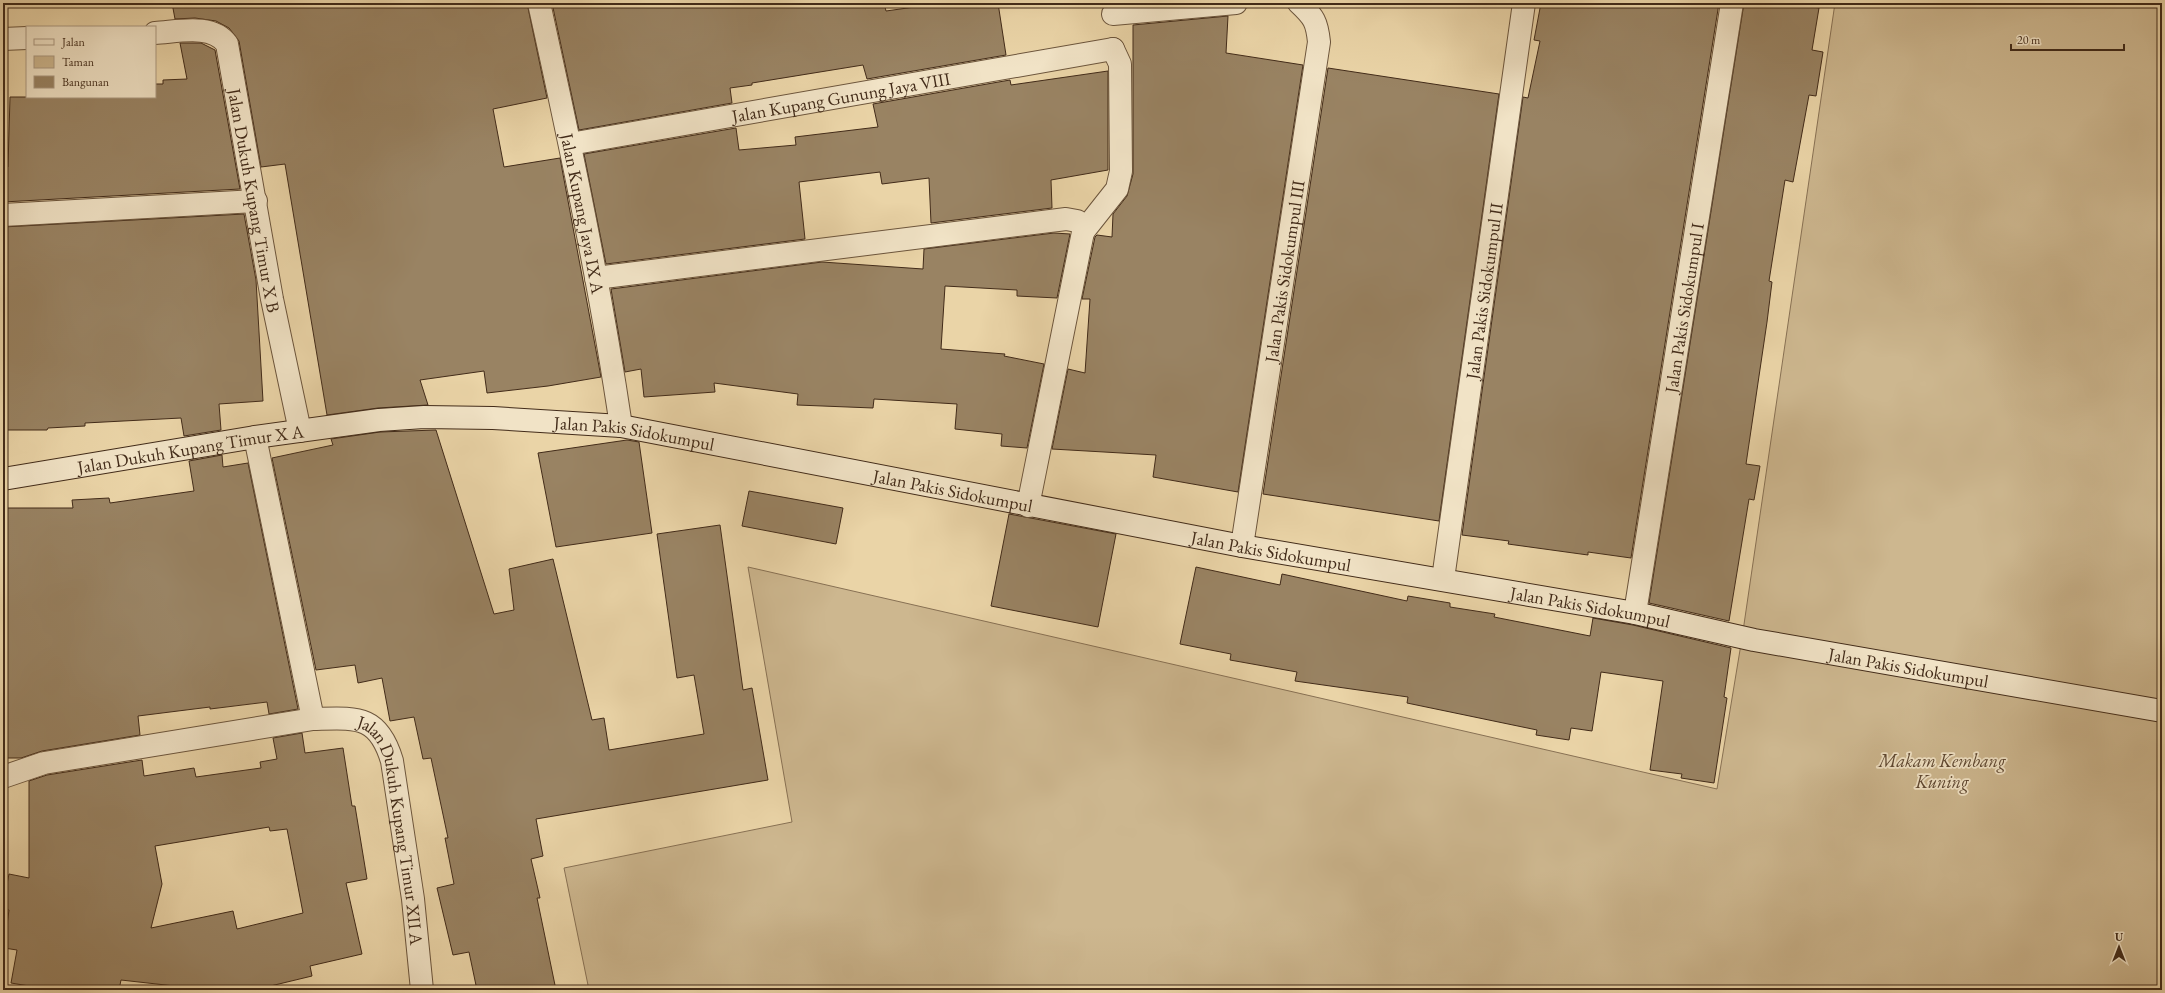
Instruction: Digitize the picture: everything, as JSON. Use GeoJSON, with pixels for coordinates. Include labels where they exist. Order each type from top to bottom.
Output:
{"type":"FeatureCollection","features":[{"type":"Feature","properties":{"kind":"street","name":"Jalan Kupang Jaya IX A"},"geometry":{"type":"LineString","coordinates":[[539,3],[570,144],[596,278],[621,426]]}},
{"type":"Feature","properties":{"kind":"street"},"geometry":{"type":"LineString","coordinates":[[1083,232],[1117,189],[1121,171],[1120,64],[1113,49],[1112,8],[1236,3]]}},
{"type":"Feature","properties":{"kind":"street","name":"Jalan Pakis Sidokumpul III"},"geometry":{"type":"LineString","coordinates":[[1242,546],[1319,42],[1318,29],[1313,16],[1299,3]]}},
{"type":"Feature","properties":{"kind":"street","name":"Jalan Pakis Sidokumpul II"},"geometry":{"type":"LineString","coordinates":[[1443,579],[1524,3]]}},
{"type":"Feature","properties":{"kind":"street","name":"Jalan Pakis Sidokumpul I"},"geometry":{"type":"LineString","coordinates":[[1635,613],[1732,3]]}},
{"type":"Feature","properties":{"kind":"street","name":"Jalan Dukuh Kupang Timur X B"},"geometry":{"type":"LineString","coordinates":[[156,33],[206,30],[222,37],[227,44],[256,200],[272,299],[300,431]]}},
{"type":"Feature","properties":{"kind":"street"},"geometry":{"type":"LineString","coordinates":[[3,39],[26,38]]}},
{"type":"Feature","properties":{"kind":"street","name":"Jalan Kupang Gunung Jaya VIII"},"geometry":{"type":"LineString","coordinates":[[570,144],[1113,49]]}},
{"type":"Feature","properties":{"kind":"street"},"geometry":{"type":"LineString","coordinates":[[3,215],[256,200]]}},
{"type":"Feature","properties":{"kind":"street"},"geometry":{"type":"LineString","coordinates":[[596,278],[1066,219],[1077,220],[1082,224],[1083,232],[1028,506]]}},
{"type":"Feature","properties":{"kind":"street","name":"Jalan Pakis Sidokumpul"},"geometry":{"type":"LineString","coordinates":[[379,420],[424,417],[493,418],[621,426],[1028,506],[1242,546],[1443,579],[1635,613],[1754,640],[2162,711]]}},
{"type":"Feature","properties":{"kind":"street","name":"Jalan Dukuh Kupang Timur X A"},"geometry":{"type":"LineString","coordinates":[[3,480],[255,437],[379,420]]}},
{"type":"Feature","properties":{"kind":"street"},"geometry":{"type":"LineString","coordinates":[[255,437],[313,720]]}},
{"type":"Feature","properties":{"kind":"street","name":"Jalan Dukuh Kupang Timur XII A"},"geometry":{"type":"LineString","coordinates":[[3,777],[44,763],[313,720],[354,720],[369,724],[379,731],[386,743],[392,761],[412,891],[422,990]]}},
{"type":"Feature","properties":{"kind":"green space","name":"Makam Kembang Kuning"},"geometry":{"type":"Polygon","coordinates":[[[1835,3],[2162,3],[2162,990],[589,990],[564,868],[792,822],[748,567],[1717,789],[1742,638],[1835,3]]]}},
{"type":"Feature","properties":{"kind":"building"},"geometry":{"type":"Polygon","coordinates":[[[172,3],[527,3],[547,98],[493,109],[504,167],[560,158],[601,377],[548,386],[487,393],[484,371],[420,380],[428,405],[378,408],[327,415],[285,164],[261,167],[239,41],[229,28],[216,21],[195,18],[175,19],[172,3]]]}},
{"type":"Feature","properties":{"kind":"building"},"geometry":{"type":"Polygon","coordinates":[[[552,3],[884,3],[886,11],[943,3],[998,3],[1006,55],[867,79],[863,65],[752,83],[752,85],[730,88],[732,103],[579,130],[552,3]]]}},
{"type":"Feature","properties":{"kind":"building"},"geometry":{"type":"Polygon","coordinates":[[[1541,3],[1719,3],[1631,558],[1588,552],[1588,555],[1508,544],[1509,541],[1462,535],[1523,97],[1528,98],[1540,41],[1534,40],[1541,3]]]}},
{"type":"Feature","properties":{"kind":"building"},"geometry":{"type":"Polygon","coordinates":[[[1744,3],[1790,3],[1819,8],[1812,50],[1823,52],[1816,96],[1809,95],[1793,182],[1785,180],[1769,281],[1772,282],[1767,322],[1746,464],[1760,466],[1754,500],[1749,499],[1729,621],[1649,603],[1744,3]]]}},
{"type":"Feature","properties":{"kind":"building"},"geometry":{"type":"Polygon","coordinates":[[[1228,16],[1226,53],[1303,65],[1238,492],[1153,477],[1156,455],[1052,449],[1068,369],[1085,373],[1090,299],[1082,299],[1095,237],[1097,235],[1112,237],[1113,214],[1127,196],[1133,174],[1133,25],[1228,16]]]}},
{"type":"Feature","properties":{"kind":"building"},"geometry":{"type":"Polygon","coordinates":[[[180,43],[201,43],[215,50],[240,189],[3,202],[4,166],[8,167],[10,97],[156,98],[156,84],[163,84],[163,80],[187,79],[180,43]]]}},
{"type":"Feature","properties":{"kind":"building"},"geometry":{"type":"Polygon","coordinates":[[[1328,68],[1499,94],[1439,521],[1263,494],[1328,68]]]}},
{"type":"Feature","properties":{"kind":"building"},"geometry":{"type":"Polygon","coordinates":[[[1108,71],[1108,170],[1051,180],[1052,208],[931,223],[929,178],[882,184],[880,172],[799,182],[805,239],[606,264],[584,154],[736,128],[739,150],[796,145],[795,137],[878,127],[873,104],[1010,80],[1011,85],[1108,71]]]}},
{"type":"Feature","properties":{"kind":"building"},"geometry":{"type":"Polygon","coordinates":[[[244,214],[256,280],[263,401],[219,404],[221,430],[184,436],[181,418],[85,423],[85,426],[48,428],[47,430],[3,430],[3,227],[244,214]]]}},
{"type":"Feature","properties":{"kind":"building"},"geometry":{"type":"Polygon","coordinates":[[[1054,233],[1070,234],[1057,298],[1017,296],[1017,290],[945,286],[941,349],[1005,354],[1004,356],[1044,364],[1027,448],[1001,446],[1002,434],[955,429],[957,404],[874,399],[873,408],[797,405],[798,394],[714,383],[715,392],[644,397],[641,369],[625,372],[611,289],[822,262],[923,269],[924,249],[1054,233]]]}},
{"type":"Feature","properties":{"kind":"building"},"geometry":{"type":"Polygon","coordinates":[[[436,430],[494,614],[514,610],[509,569],[553,559],[592,720],[604,718],[609,750],[704,734],[694,675],[677,678],[657,534],[720,525],[743,690],[752,688],[768,780],[536,819],[543,856],[531,859],[540,898],[537,898],[556,990],[477,990],[469,952],[453,955],[437,888],[454,884],[445,838],[448,838],[431,758],[423,759],[414,717],[390,721],[382,678],[358,683],[355,665],[316,670],[272,458],[333,445],[331,439],[380,432],[436,430]]]}},
{"type":"Feature","properties":{"kind":"building"},"geometry":{"type":"Polygon","coordinates":[[[627,440],[639,442],[652,533],[556,547],[538,453],[627,440]]]}},
{"type":"Feature","properties":{"kind":"building"},"geometry":{"type":"Polygon","coordinates":[[[222,455],[223,467],[248,463],[298,709],[269,714],[267,702],[138,716],[140,735],[42,751],[21,758],[3,758],[3,508],[73,508],[72,500],[109,498],[110,503],[194,491],[189,461],[222,455]]]}},
{"type":"Feature","properties":{"kind":"building"},"geometry":{"type":"Polygon","coordinates":[[[749,491],[843,508],[836,544],[742,526],[749,491]]]}},
{"type":"Feature","properties":{"kind":"building"},"geometry":{"type":"Polygon","coordinates":[[[1009,514],[1116,534],[1098,627],[991,606],[1009,514]]]}},
{"type":"Feature","properties":{"kind":"building"},"geometry":{"type":"Polygon","coordinates":[[[1196,567],[1280,585],[1282,574],[1407,601],[1408,596],[1450,603],[1450,607],[1495,614],[1494,617],[1590,636],[1593,618],[1633,625],[1731,648],[1724,697],[1727,698],[1714,783],[1681,778],[1682,774],[1650,770],[1663,681],[1601,672],[1592,731],[1571,728],[1569,740],[1536,735],[1537,730],[1407,703],[1408,697],[1295,681],[1297,672],[1230,660],[1231,654],[1180,644],[1196,567]]]}},
{"type":"Feature","properties":{"kind":"building"},"geometry":{"type":"Polygon","coordinates":[[[302,733],[305,753],[343,748],[352,806],[355,806],[367,879],[346,883],[362,954],[310,966],[312,976],[254,990],[210,990],[121,980],[119,990],[53,990],[11,983],[17,950],[4,948],[9,910],[3,909],[3,904],[9,874],[29,878],[29,781],[47,775],[142,760],[144,776],[194,768],[196,777],[261,768],[260,762],[277,759],[273,738],[302,733]],[[269,827],[155,846],[162,884],[151,928],[233,911],[237,929],[303,913],[287,829],[270,831],[269,827]]]}}]}
